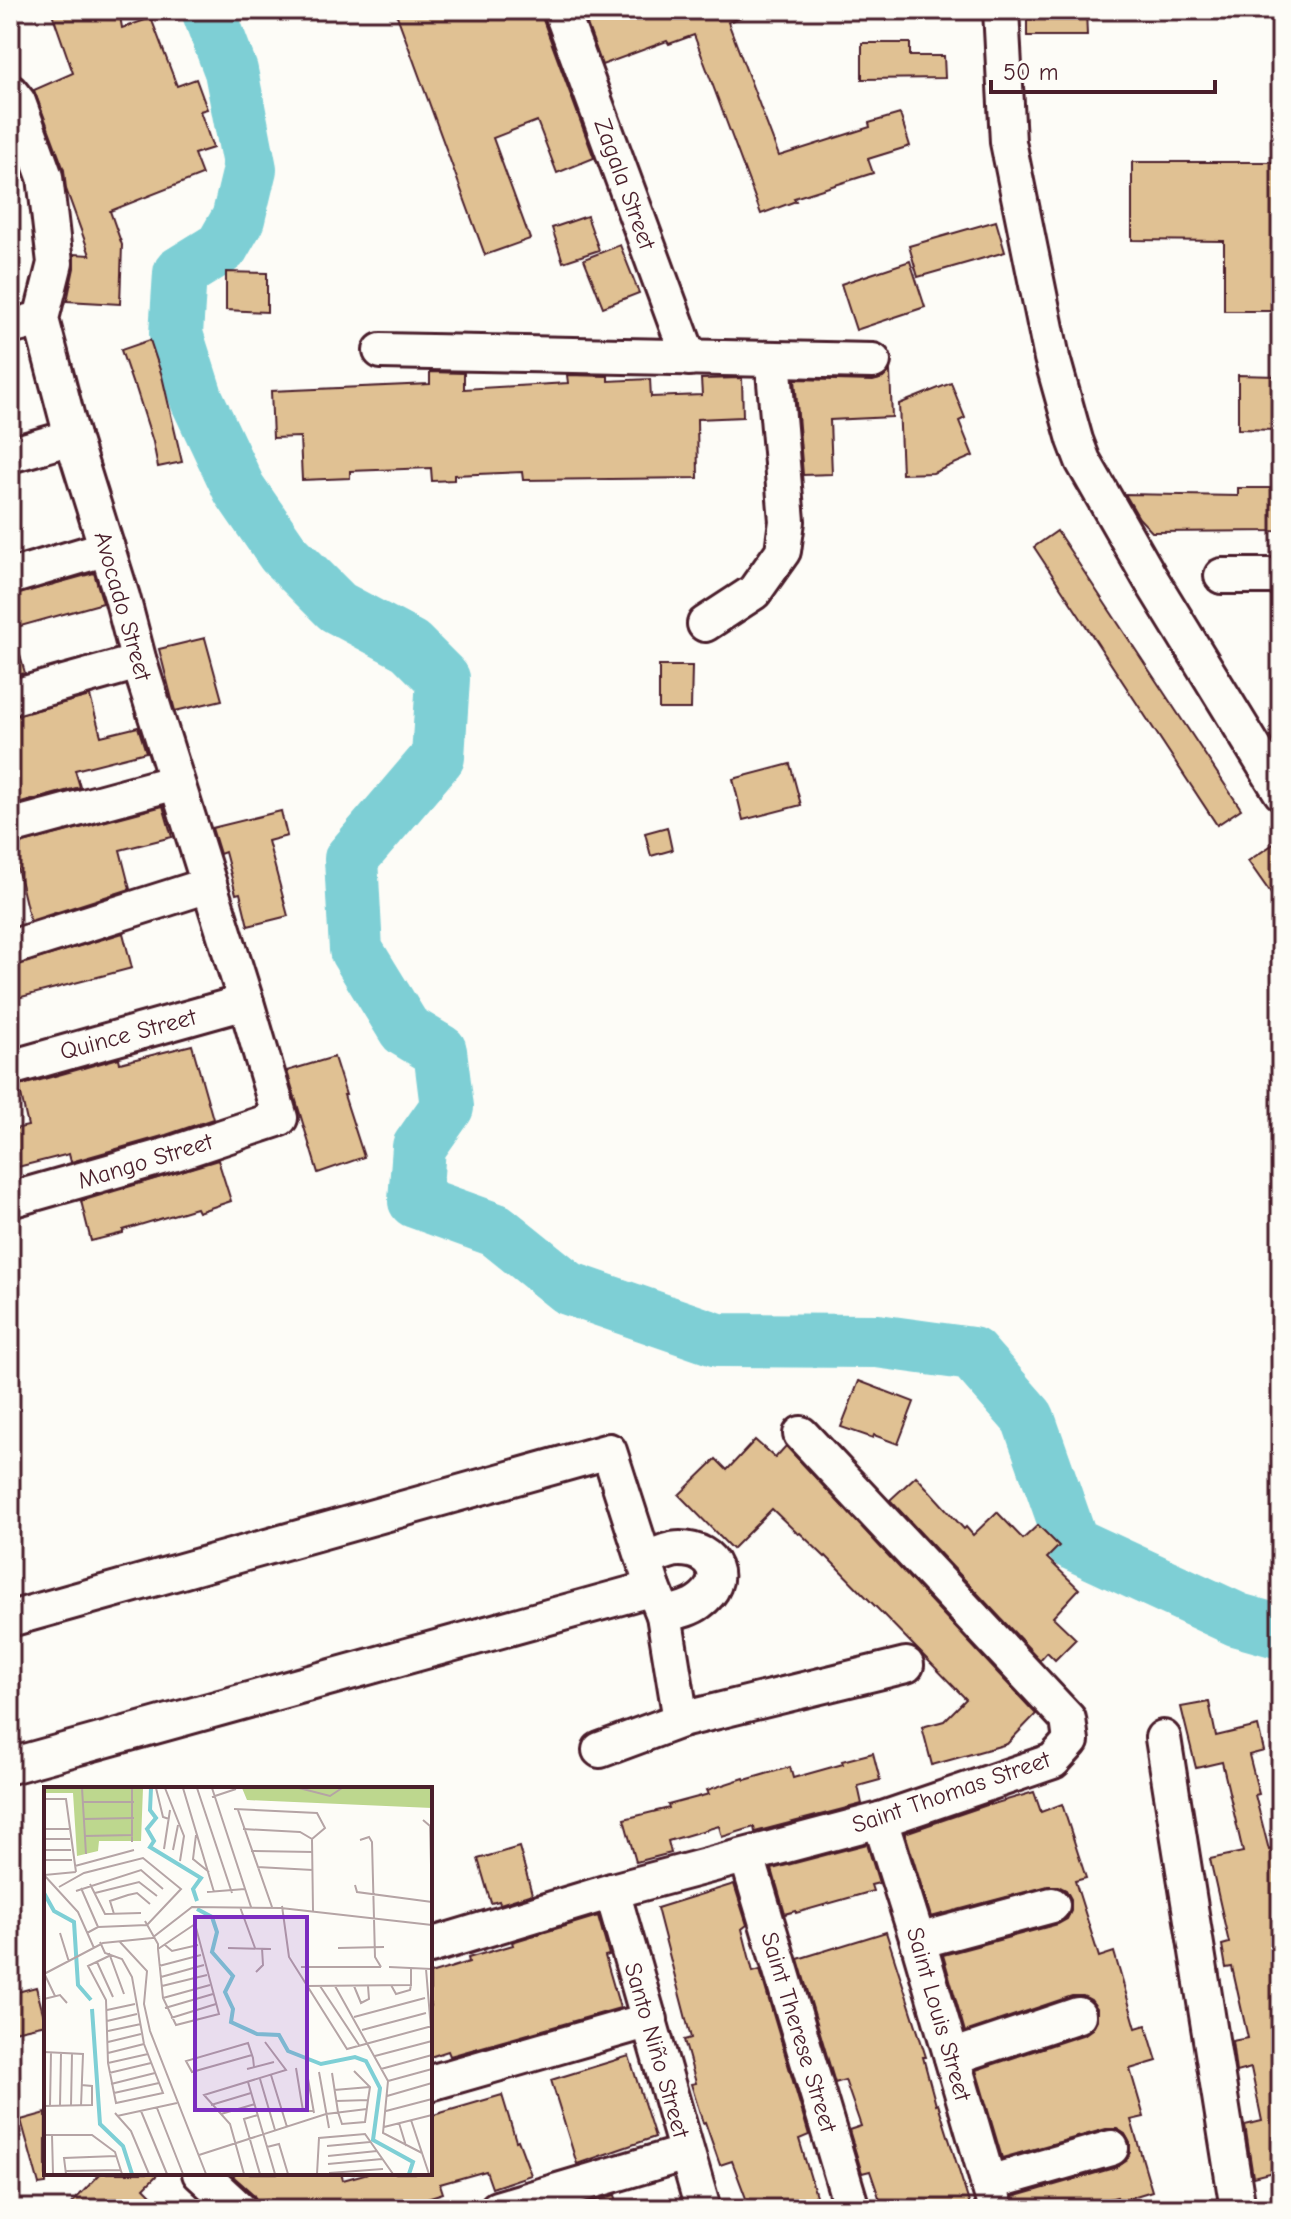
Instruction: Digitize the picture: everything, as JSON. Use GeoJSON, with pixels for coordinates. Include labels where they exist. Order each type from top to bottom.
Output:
{"type":"FeatureCollection","features":[{"type":"Feature","properties":{"kind":"street","name":"Zagala Street"},"geometry":{"type":"LineString","coordinates":[[561,10],[689,358]]}},
{"type":"Feature","properties":{"kind":"street"},"geometry":{"type":"LineString","coordinates":[[1001,10],[1008,142],[1052,358],[1075,440],[1083,461],[1150,578],[1281,792]]}},
{"type":"Feature","properties":{"kind":"street","name":"Avocado Street"},"geometry":{"type":"LineString","coordinates":[[10,92],[18,102],[45,177],[55,263],[26,323],[72,437],[280,1118]]}},
{"type":"Feature","properties":{"kind":"street"},"geometry":{"type":"LineString","coordinates":[[381,351],[873,361]]}},
{"type":"Feature","properties":{"kind":"street"},"geometry":{"type":"LineString","coordinates":[[705,624],[754,592],[783,551],[787,521],[773,359]]}},
{"type":"Feature","properties":{"kind":"street"},"geometry":{"type":"LineString","coordinates":[[10,455],[72,437]]}},
{"type":"Feature","properties":{"kind":"street"},"geometry":{"type":"LineString","coordinates":[[10,577],[107,548]]}},
{"type":"Feature","properties":{"kind":"street"},"geometry":{"type":"LineString","coordinates":[[1222,576],[1281,576]]}},
{"type":"Feature","properties":{"kind":"street"},"geometry":{"type":"LineString","coordinates":[[10,698],[139,662]]}},
{"type":"Feature","properties":{"kind":"street"},"geometry":{"type":"LineString","coordinates":[[10,827],[176,782]]}},
{"type":"Feature","properties":{"kind":"street"},"geometry":{"type":"LineString","coordinates":[[10,948],[209,885]]}},
{"type":"Feature","properties":{"kind":"street","name":"Quince Street"},"geometry":{"type":"LineString","coordinates":[[10,1068],[246,1002]]}},
{"type":"Feature","properties":{"kind":"street","name":"Mango Street"},"geometry":{"type":"LineString","coordinates":[[10,1200],[172,1154],[280,1118]]}},
{"type":"Feature","properties":{"kind":"street","name":"Saint Thomas Street"},"geometry":{"type":"LineString","coordinates":[[432,1945],[612,1891],[880,1820],[1053,1761],[1071,1741],[1068,1719],[801,1434]]}},
{"type":"Feature","properties":{"kind":"street"},"geometry":{"type":"LineString","coordinates":[[10,1619],[609,1451],[654,1588],[681,1720]]}},
{"type":"Feature","properties":{"kind":"street"},"geometry":{"type":"LineString","coordinates":[[10,1766],[654,1588]]}},
{"type":"Feature","properties":{"kind":"street"},"geometry":{"type":"LineString","coordinates":[[600,1750],[681,1720],[906,1665]]}},
{"type":"Feature","properties":{"kind":"street"},"geometry":{"type":"LineString","coordinates":[[1163,1738],[1238,2209]]}},
{"type":"Feature","properties":{"kind":"street","name":"Saint Louis Street"},"geometry":{"type":"LineString","coordinates":[[880,1820],[992,2196]]}},
{"type":"Feature","properties":{"kind":"street","name":"Saint Therese Street"},"geometry":{"type":"LineString","coordinates":[[747,1856],[852,2209]]}},
{"type":"Feature","properties":{"kind":"street","name":"Santo Niño Street"},"geometry":{"type":"LineString","coordinates":[[612,1891],[703,2209]]}},
{"type":"Feature","properties":{"kind":"street"},"geometry":{"type":"LineString","coordinates":[[918,1941],[1052,1905]]}},
{"type":"Feature","properties":{"kind":"street"},"geometry":{"type":"LineString","coordinates":[[952,2057],[1078,2015]]}},
{"type":"Feature","properties":{"kind":"street"},"geometry":{"type":"LineString","coordinates":[[432,2082],[650,2020]]}},
{"type":"Feature","properties":{"kind":"street"},"geometry":{"type":"LineString","coordinates":[[992,2196],[1111,2148]]}},
{"type":"Feature","properties":{"kind":"street"},"geometry":{"type":"LineString","coordinates":[[497,2209],[686,2153]]}},
{"type":"Feature","properties":{"kind":"street"},"geometry":{"type":"LineString","coordinates":[[202,2175],[239,2209]]}},
{"type":"Feature","properties":{"kind":"building"},"geometry":{"type":"Polygon","coordinates":[[[51,10],[119,10],[122,28],[151,18],[177,86],[196,79],[207,109],[200,111],[213,148],[194,154],[202,175],[110,211],[122,245],[120,304],[67,301],[74,254],[90,255],[66,189],[64,170],[34,90],[73,73],[51,10]]]}},
{"type":"Feature","properties":{"kind":"building"},"geometry":{"type":"Polygon","coordinates":[[[395,10],[542,10],[594,158],[557,173],[537,121],[493,138],[530,239],[485,255],[395,10]]]}},
{"type":"Feature","properties":{"kind":"building"},"geometry":{"type":"Polygon","coordinates":[[[582,10],[753,10],[728,22],[779,156],[870,127],[869,123],[900,114],[910,146],[868,159],[873,173],[794,198],[796,201],[761,214],[694,35],[669,44],[667,41],[602,65],[582,10]]]}},
{"type":"Feature","properties":{"kind":"building"},"geometry":{"type":"Polygon","coordinates":[[[1027,10],[1086,10],[1087,36],[1027,36],[1027,10]]]}},
{"type":"Feature","properties":{"kind":"building"},"geometry":{"type":"Polygon","coordinates":[[[862,43],[910,43],[910,56],[944,56],[945,78],[862,79],[862,43]]]}},
{"type":"Feature","properties":{"kind":"building"},"geometry":{"type":"Polygon","coordinates":[[[1132,162],[1281,162],[1281,311],[1224,311],[1224,241],[1132,240],[1132,162]]]}},
{"type":"Feature","properties":{"kind":"building"},"geometry":{"type":"Polygon","coordinates":[[[587,216],[599,250],[563,262],[552,228],[587,216]]]}},
{"type":"Feature","properties":{"kind":"building"},"geometry":{"type":"Polygon","coordinates":[[[996,221],[1005,252],[918,277],[909,246],[996,221]]]}},
{"type":"Feature","properties":{"kind":"building"},"geometry":{"type":"Polygon","coordinates":[[[620,245],[639,293],[603,307],[584,259],[620,245]]]}},
{"type":"Feature","properties":{"kind":"building"},"geometry":{"type":"Polygon","coordinates":[[[910,261],[925,307],[856,330],[841,284],[910,261]]]}},
{"type":"Feature","properties":{"kind":"building"},"geometry":{"type":"Polygon","coordinates":[[[226,272],[267,273],[267,312],[226,310],[226,272]]]}},
{"type":"Feature","properties":{"kind":"building"},"geometry":{"type":"Polygon","coordinates":[[[150,340],[162,376],[182,462],[158,467],[135,385],[121,350],[150,340]]]}},
{"type":"Feature","properties":{"kind":"building"},"geometry":{"type":"Polygon","coordinates":[[[890,371],[892,417],[830,420],[832,474],[803,475],[795,379],[873,381],[883,378],[890,371]]]}},
{"type":"Feature","properties":{"kind":"building"},"geometry":{"type":"Polygon","coordinates":[[[430,372],[464,373],[464,389],[568,383],[567,375],[608,376],[608,381],[650,379],[651,397],[702,395],[701,379],[742,378],[743,417],[697,419],[698,478],[523,480],[522,472],[454,475],[454,480],[432,481],[431,468],[350,471],[350,478],[302,480],[300,437],[273,438],[271,391],[430,384],[430,372]]]}},
{"type":"Feature","properties":{"kind":"building"},"geometry":{"type":"Polygon","coordinates":[[[1238,375],[1277,376],[1276,430],[1238,429],[1238,375]]]}},
{"type":"Feature","properties":{"kind":"building"},"geometry":{"type":"Polygon","coordinates":[[[951,383],[965,418],[959,421],[973,456],[933,473],[902,474],[899,404],[951,383]]]}},
{"type":"Feature","properties":{"kind":"building"},"geometry":{"type":"Polygon","coordinates":[[[1238,488],[1281,488],[1281,531],[1152,532],[1139,518],[1125,494],[1238,496],[1238,488]]]}},
{"type":"Feature","properties":{"kind":"building"},"geometry":{"type":"Polygon","coordinates":[[[1057,531],[1241,809],[1217,825],[1034,547],[1057,531]]]}},
{"type":"Feature","properties":{"kind":"building"},"geometry":{"type":"Polygon","coordinates":[[[94,573],[103,603],[10,629],[10,596],[94,573]]]}},
{"type":"Feature","properties":{"kind":"building"},"geometry":{"type":"Polygon","coordinates":[[[205,638],[222,700],[175,711],[159,649],[205,638]]]}},
{"type":"Feature","properties":{"kind":"building"},"geometry":{"type":"Polygon","coordinates":[[[17,645],[25,673],[10,677],[10,646],[17,645]]]}},
{"type":"Feature","properties":{"kind":"building"},"geometry":{"type":"Polygon","coordinates":[[[659,666],[692,666],[691,709],[659,709],[659,666]]]}},
{"type":"Feature","properties":{"kind":"building"},"geometry":{"type":"Polygon","coordinates":[[[90,696],[101,736],[138,727],[146,752],[75,770],[80,787],[10,806],[10,717],[90,696]]]}},
{"type":"Feature","properties":{"kind":"building"},"geometry":{"type":"Polygon","coordinates":[[[790,764],[801,805],[743,820],[733,779],[790,764]]]}},
{"type":"Feature","properties":{"kind":"building"},"geometry":{"type":"Polygon","coordinates":[[[163,806],[172,837],[120,850],[130,889],[30,921],[12,846],[163,806]]]}},
{"type":"Feature","properties":{"kind":"building"},"geometry":{"type":"Polygon","coordinates":[[[281,811],[287,836],[268,841],[288,916],[248,926],[225,852],[220,854],[212,828],[281,811]]]}},
{"type":"Feature","properties":{"kind":"building"},"geometry":{"type":"Polygon","coordinates":[[[667,827],[672,850],[651,856],[645,833],[667,827]]]}},
{"type":"Feature","properties":{"kind":"building"},"geometry":{"type":"Polygon","coordinates":[[[1281,839],[1281,908],[1248,861],[1281,839]]]}},
{"type":"Feature","properties":{"kind":"building"},"geometry":{"type":"Polygon","coordinates":[[[123,933],[132,968],[10,1000],[10,967],[123,933]]]}},
{"type":"Feature","properties":{"kind":"building"},"geometry":{"type":"Polygon","coordinates":[[[192,1045],[213,1119],[71,1162],[69,1154],[10,1169],[10,1130],[28,1126],[19,1086],[119,1058],[120,1063],[192,1045]]]}},
{"type":"Feature","properties":{"kind":"building"},"geometry":{"type":"Polygon","coordinates":[[[334,1057],[364,1157],[318,1173],[287,1071],[334,1057]]]}},
{"type":"Feature","properties":{"kind":"building"},"geometry":{"type":"Polygon","coordinates":[[[218,1160],[231,1201],[198,1212],[196,1208],[91,1241],[81,1201],[218,1160]]]}},
{"type":"Feature","properties":{"kind":"building"},"geometry":{"type":"Polygon","coordinates":[[[859,1381],[914,1402],[898,1444],[841,1427],[859,1381]]]}},
{"type":"Feature","properties":{"kind":"building"},"geometry":{"type":"Polygon","coordinates":[[[755,1440],[775,1458],[786,1446],[1036,1714],[1007,1744],[932,1765],[922,1727],[944,1721],[966,1699],[826,1556],[772,1509],[732,1549],[679,1495],[716,1459],[727,1470],[755,1440]]]}},
{"type":"Feature","properties":{"kind":"building"},"geometry":{"type":"Polygon","coordinates":[[[916,1476],[973,1535],[997,1512],[1023,1539],[1038,1525],[1059,1546],[1047,1558],[1079,1589],[1053,1617],[1076,1639],[1055,1660],[1047,1652],[1040,1660],[890,1500],[916,1476]]]}},
{"type":"Feature","properties":{"kind":"building"},"geometry":{"type":"Polygon","coordinates":[[[1209,1702],[1216,1736],[1258,1726],[1264,1751],[1249,1755],[1259,1794],[1255,1795],[1269,1850],[1281,1847],[1281,1871],[1275,1872],[1281,1900],[1281,2170],[1253,2177],[1245,2125],[1262,2121],[1251,2068],[1236,2072],[1232,2041],[1248,2038],[1232,1967],[1226,1968],[1222,1945],[1229,1943],[1210,1859],[1243,1852],[1222,1762],[1196,1768],[1181,1707],[1209,1702]]]}},
{"type":"Feature","properties":{"kind":"building"},"geometry":{"type":"Polygon","coordinates":[[[873,1753],[880,1780],[858,1786],[862,1804],[755,1832],[754,1827],[722,1837],[719,1826],[668,1841],[671,1853],[636,1862],[624,1819],[669,1808],[668,1805],[709,1794],[707,1790],[744,1778],[790,1767],[793,1778],[873,1753]]]}},
{"type":"Feature","properties":{"kind":"building"},"geometry":{"type":"Polygon","coordinates":[[[1034,1792],[1041,1812],[1062,1804],[1086,1878],[1075,1881],[1099,1957],[1114,1952],[1136,2028],[1146,2025],[1157,2061],[1130,2069],[1144,2117],[1131,2120],[1152,2191],[1119,2201],[1117,2197],[1072,2209],[1015,2209],[1013,2197],[1117,2167],[1126,2161],[1130,2152],[1130,2143],[1125,2134],[1117,2129],[1106,2129],[1002,2158],[976,2070],[1085,2034],[1097,2020],[1097,2008],[1083,1996],[1072,1996],[965,2032],[943,1955],[1058,1924],[1067,1919],[1071,1899],[1066,1890],[1048,1886],[931,1917],[905,1833],[1034,1792]]]}},
{"type":"Feature","properties":{"kind":"building"},"geometry":{"type":"Polygon","coordinates":[[[867,1844],[879,1883],[871,1885],[873,1891],[785,1914],[772,1869],[867,1844]]]}},
{"type":"Feature","properties":{"kind":"building"},"geometry":{"type":"Polygon","coordinates":[[[519,1847],[532,1894],[500,1904],[499,1901],[491,1903],[478,1859],[519,1847]]]}},
{"type":"Feature","properties":{"kind":"building"},"geometry":{"type":"Polygon","coordinates":[[[734,1884],[747,1925],[742,1929],[753,1972],[760,1970],[809,2135],[799,2139],[820,2209],[750,2209],[732,2161],[720,2165],[691,2084],[696,2083],[684,2040],[691,2038],[657,1908],[734,1884]]]}},
{"type":"Feature","properties":{"kind":"building"},"geometry":{"type":"Polygon","coordinates":[[[598,1916],[609,1955],[605,1956],[620,2008],[450,2056],[448,2051],[432,2056],[432,1973],[469,1962],[468,1958],[513,1945],[512,1942],[598,1916]]]}},
{"type":"Feature","properties":{"kind":"building"},"geometry":{"type":"Polygon","coordinates":[[[886,1932],[926,2057],[923,2057],[936,2105],[971,2209],[883,2209],[870,2171],[862,2173],[849,2130],[861,2126],[845,2080],[835,2083],[798,1959],[886,1932]]]}},
{"type":"Feature","properties":{"kind":"building"},"geometry":{"type":"Polygon","coordinates":[[[36,1987],[44,2024],[14,2031],[10,1994],[36,1987]]]}},
{"type":"Feature","properties":{"kind":"building"},"geometry":{"type":"Polygon","coordinates":[[[629,2056],[655,2137],[577,2164],[551,2080],[629,2056]]]}},
{"type":"Feature","properties":{"kind":"building"},"geometry":{"type":"Polygon","coordinates":[[[502,2095],[516,2141],[531,2175],[492,2188],[486,2171],[440,2184],[443,2193],[392,2209],[270,2209],[267,2199],[257,2201],[234,2177],[342,2175],[343,2180],[361,2175],[432,2175],[432,2115],[502,2095]]]}},
{"type":"Feature","properties":{"kind":"building"},"geometry":{"type":"Polygon","coordinates":[[[44,2114],[46,2184],[39,2185],[21,2120],[44,2114]]]}},
{"type":"Feature","properties":{"kind":"building"},"geometry":{"type":"Polygon","coordinates":[[[99,2175],[157,2175],[144,2188],[165,2209],[66,2209],[99,2175]]]}},
{"type":"Feature","properties":{"kind":"building"},"geometry":{"type":"Polygon","coordinates":[[[615,2195],[619,2209],[591,2209],[589,2203],[615,2195]]]}},
{"type":"Feature","properties":{"kind":"waterway"},"geometry":{"type":"LineString","coordinates":[[208,10],[231,71],[250,169],[238,219],[222,247],[180,273],[176,334],[197,400],[239,489],[283,553],[337,607],[410,646],[443,679],[438,757],[351,859],[356,950],[405,1030],[440,1051],[447,1107],[419,1147],[415,1201],[496,1230],[568,1288],[718,1340],[877,1341],[972,1354],[1028,1418],[1072,1543],[1238,1620],[1281,1632]]}}]}
